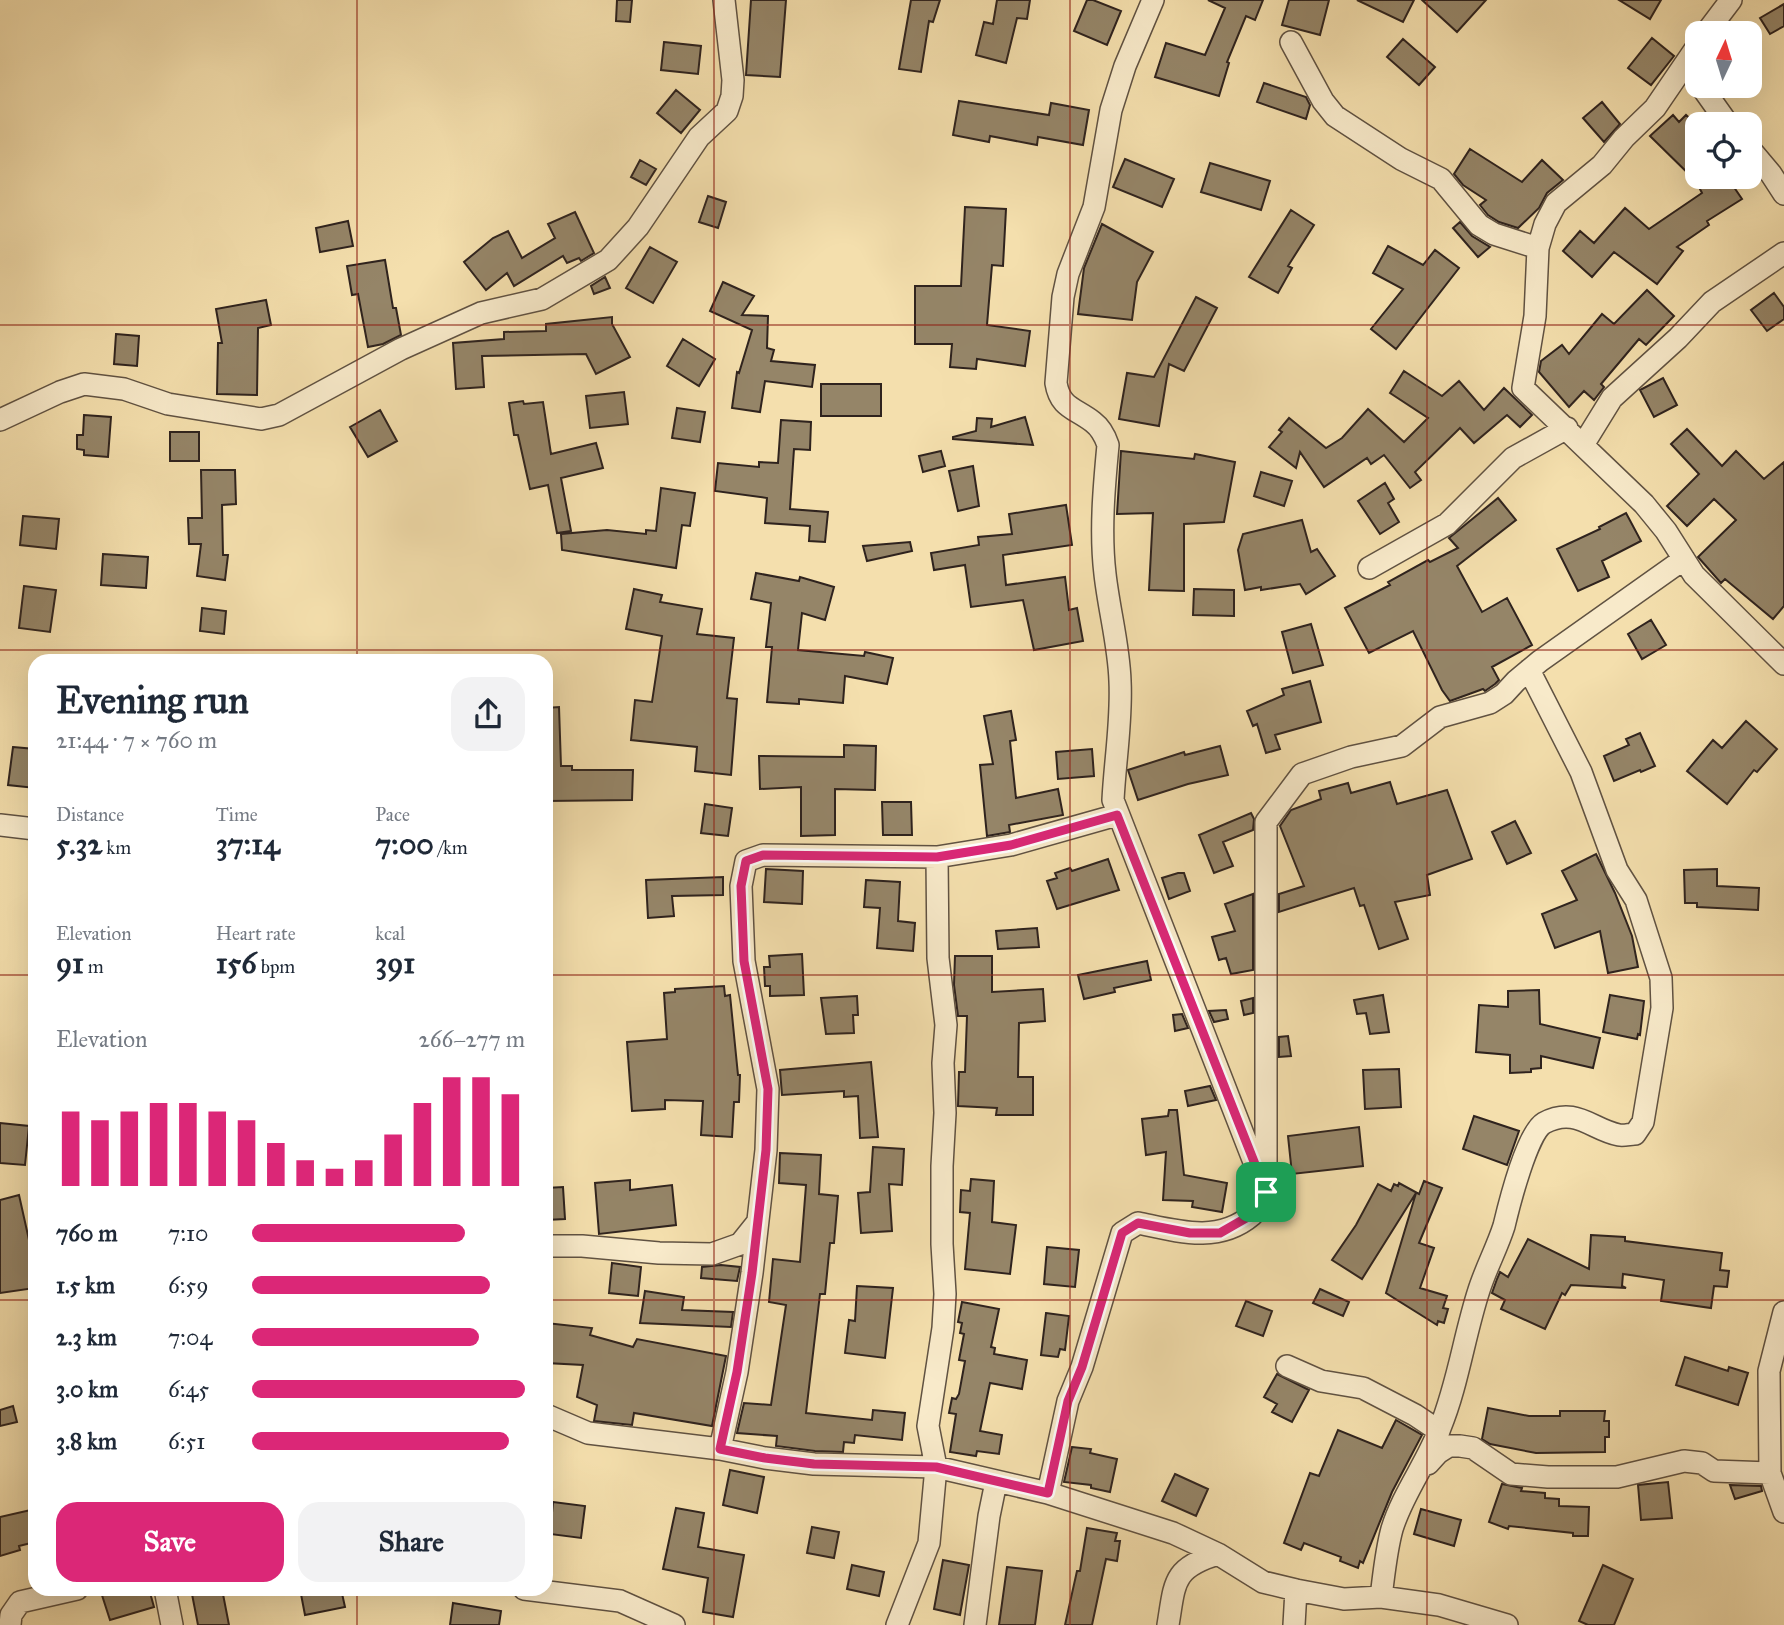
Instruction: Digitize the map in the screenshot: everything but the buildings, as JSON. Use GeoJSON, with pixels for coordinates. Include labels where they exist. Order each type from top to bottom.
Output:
{"type":"FeatureCollection","features":[{"type":"Feature","properties":{"kind":"street"},"geometry":{"type":"LineString","coordinates":[[0,420],[60,392],[84,384],[124,389],[168,404],[261,419],[279,415],[401,349],[458,323],[481,313],[542,299],[578,280],[608,260],[631,235],[699,137],[727,111],[733,80],[724,0]]}},
{"type":"Feature","properties":{"kind":"street"},"geometry":{"type":"LineString","coordinates":[[1153,0],[1125,66],[1111,110],[1094,207],[1068,274],[1063,297],[1056,383],[1058,394],[1067,406],[1094,423],[1103,433],[1108,445],[1103,527],[1105,573],[1120,678],[1119,750],[1113,800],[1266,1192]]}},
{"type":"Feature","properties":{"kind":"street"},"geometry":{"type":"LineString","coordinates":[[1715,21],[1731,0]]}},
{"type":"Feature","properties":{"kind":"street"},"geometry":{"type":"LineString","coordinates":[[1291,42],[1323,101],[1335,116],[1401,159],[1441,179],[1479,225],[1494,234],[1538,248]]}},
{"type":"Feature","properties":{"kind":"street"},"geometry":{"type":"LineString","coordinates":[[1685,62],[1655,108],[1624,138],[1602,165],[1556,203],[1545,224],[1538,248],[1535,316],[1523,388],[1644,504],[1666,531],[1694,575],[1784,664]]}},
{"type":"Feature","properties":{"kind":"street"},"geometry":{"type":"LineString","coordinates":[[1762,163],[1784,194]]}},
{"type":"Feature","properties":{"kind":"street"},"geometry":{"type":"LineString","coordinates":[[1583,445],[1612,398],[1713,302],[1784,253]]}},
{"type":"Feature","properties":{"kind":"street"},"geometry":{"type":"LineString","coordinates":[[1369,568],[1447,524],[1513,458],[1567,428]]}},
{"type":"Feature","properties":{"kind":"street"},"geometry":{"type":"LineString","coordinates":[[1048,1493],[1068,1401],[1082,1367],[1122,1233],[1138,1223],[1190,1233],[1220,1233],[1253,1214],[1266,1192],[1266,822],[1302,774],[1351,757],[1402,746],[1440,717],[1490,703],[1530,670],[1684,559]]}},
{"type":"Feature","properties":{"kind":"street"},"geometry":{"type":"LineString","coordinates":[[1381,1597],[1386,1555],[1393,1527],[1439,1431],[1451,1398],[1479,1289],[1503,1228],[1531,1140],[1541,1124],[1561,1117],[1575,1118],[1619,1135],[1635,1134],[1643,1122],[1662,1009],[1661,978],[1636,900],[1617,870],[1581,772],[1530,670]]}},
{"type":"Feature","properties":{"kind":"street"},"geometry":{"type":"LineString","coordinates":[[720,1449],[739,1358],[766,1150],[768,1089],[744,961],[741,886],[746,861],[763,855],[937,857],[1011,845],[1117,815]]}},
{"type":"Feature","properties":{"kind":"street"},"geometry":{"type":"LineString","coordinates":[[0,825],[28,828]]}},
{"type":"Feature","properties":{"kind":"street"},"geometry":{"type":"LineString","coordinates":[[897,1625],[929,1543],[936,1467],[928,1426],[943,1328],[945,1294],[942,1166],[946,1025],[938,958],[937,857]]}},
{"type":"Feature","properties":{"kind":"street"},"geometry":{"type":"LineString","coordinates":[[553,1246],[712,1254],[740,1244],[756,1224]]}},
{"type":"Feature","properties":{"kind":"street"},"geometry":{"type":"LineString","coordinates":[[1784,1312],[1769,1371],[1770,1473],[1784,1512]]}},
{"type":"Feature","properties":{"kind":"street"},"geometry":{"type":"LineString","coordinates":[[1287,1366],[1321,1381],[1363,1388],[1415,1415],[1439,1431]]}},
{"type":"Feature","properties":{"kind":"street"},"geometry":{"type":"LineString","coordinates":[[553,1419],[587,1433],[720,1449],[765,1458],[814,1464],[936,1467],[1048,1493],[1173,1533],[1218,1554],[1263,1582],[1344,1599],[1381,1597],[1439,1605],[1507,1625]]}},
{"type":"Feature","properties":{"kind":"street"},"geometry":{"type":"LineString","coordinates":[[1413,1481],[1438,1453],[1449,1446],[1474,1448],[1511,1474],[1617,1477],[1684,1461],[1702,1462],[1714,1471],[1770,1473]]}},
{"type":"Feature","properties":{"kind":"street"},"geometry":{"type":"LineString","coordinates":[[975,1625],[987,1528],[996,1482]]}},
{"type":"Feature","properties":{"kind":"street"},"geometry":{"type":"LineString","coordinates":[[1168,1625],[1175,1582],[1196,1561],[1218,1554]]}},
{"type":"Feature","properties":{"kind":"street"},"geometry":{"type":"LineString","coordinates":[[1294,1625],[1296,1590]]}},
{"type":"Feature","properties":{"kind":"street"},"geometry":{"type":"LineString","coordinates":[[553,1593],[620,1601],[674,1625]]}},
{"type":"Feature","properties":{"kind":"street"},"geometry":{"type":"LineString","coordinates":[[10,1625],[10,1602],[41,1596]]}},
{"type":"Feature","properties":{"kind":"street"},"geometry":{"type":"LineString","coordinates":[[166,1596],[172,1625]]}},
{"type":"Feature","properties":{"kind":"route"},"geometry":{"type":"LineString","coordinates":[[1117,815],[1266,1192],[1253,1214],[1220,1233],[1190,1233],[1138,1223],[1122,1233],[1082,1367],[1068,1401],[1048,1493],[936,1467],[866,1463],[814,1464],[720,1449],[737,1372],[766,1150],[768,1089],[744,961],[741,886],[746,861],[763,855],[860,854],[937,857],[1011,845],[1117,815]]}}]}
